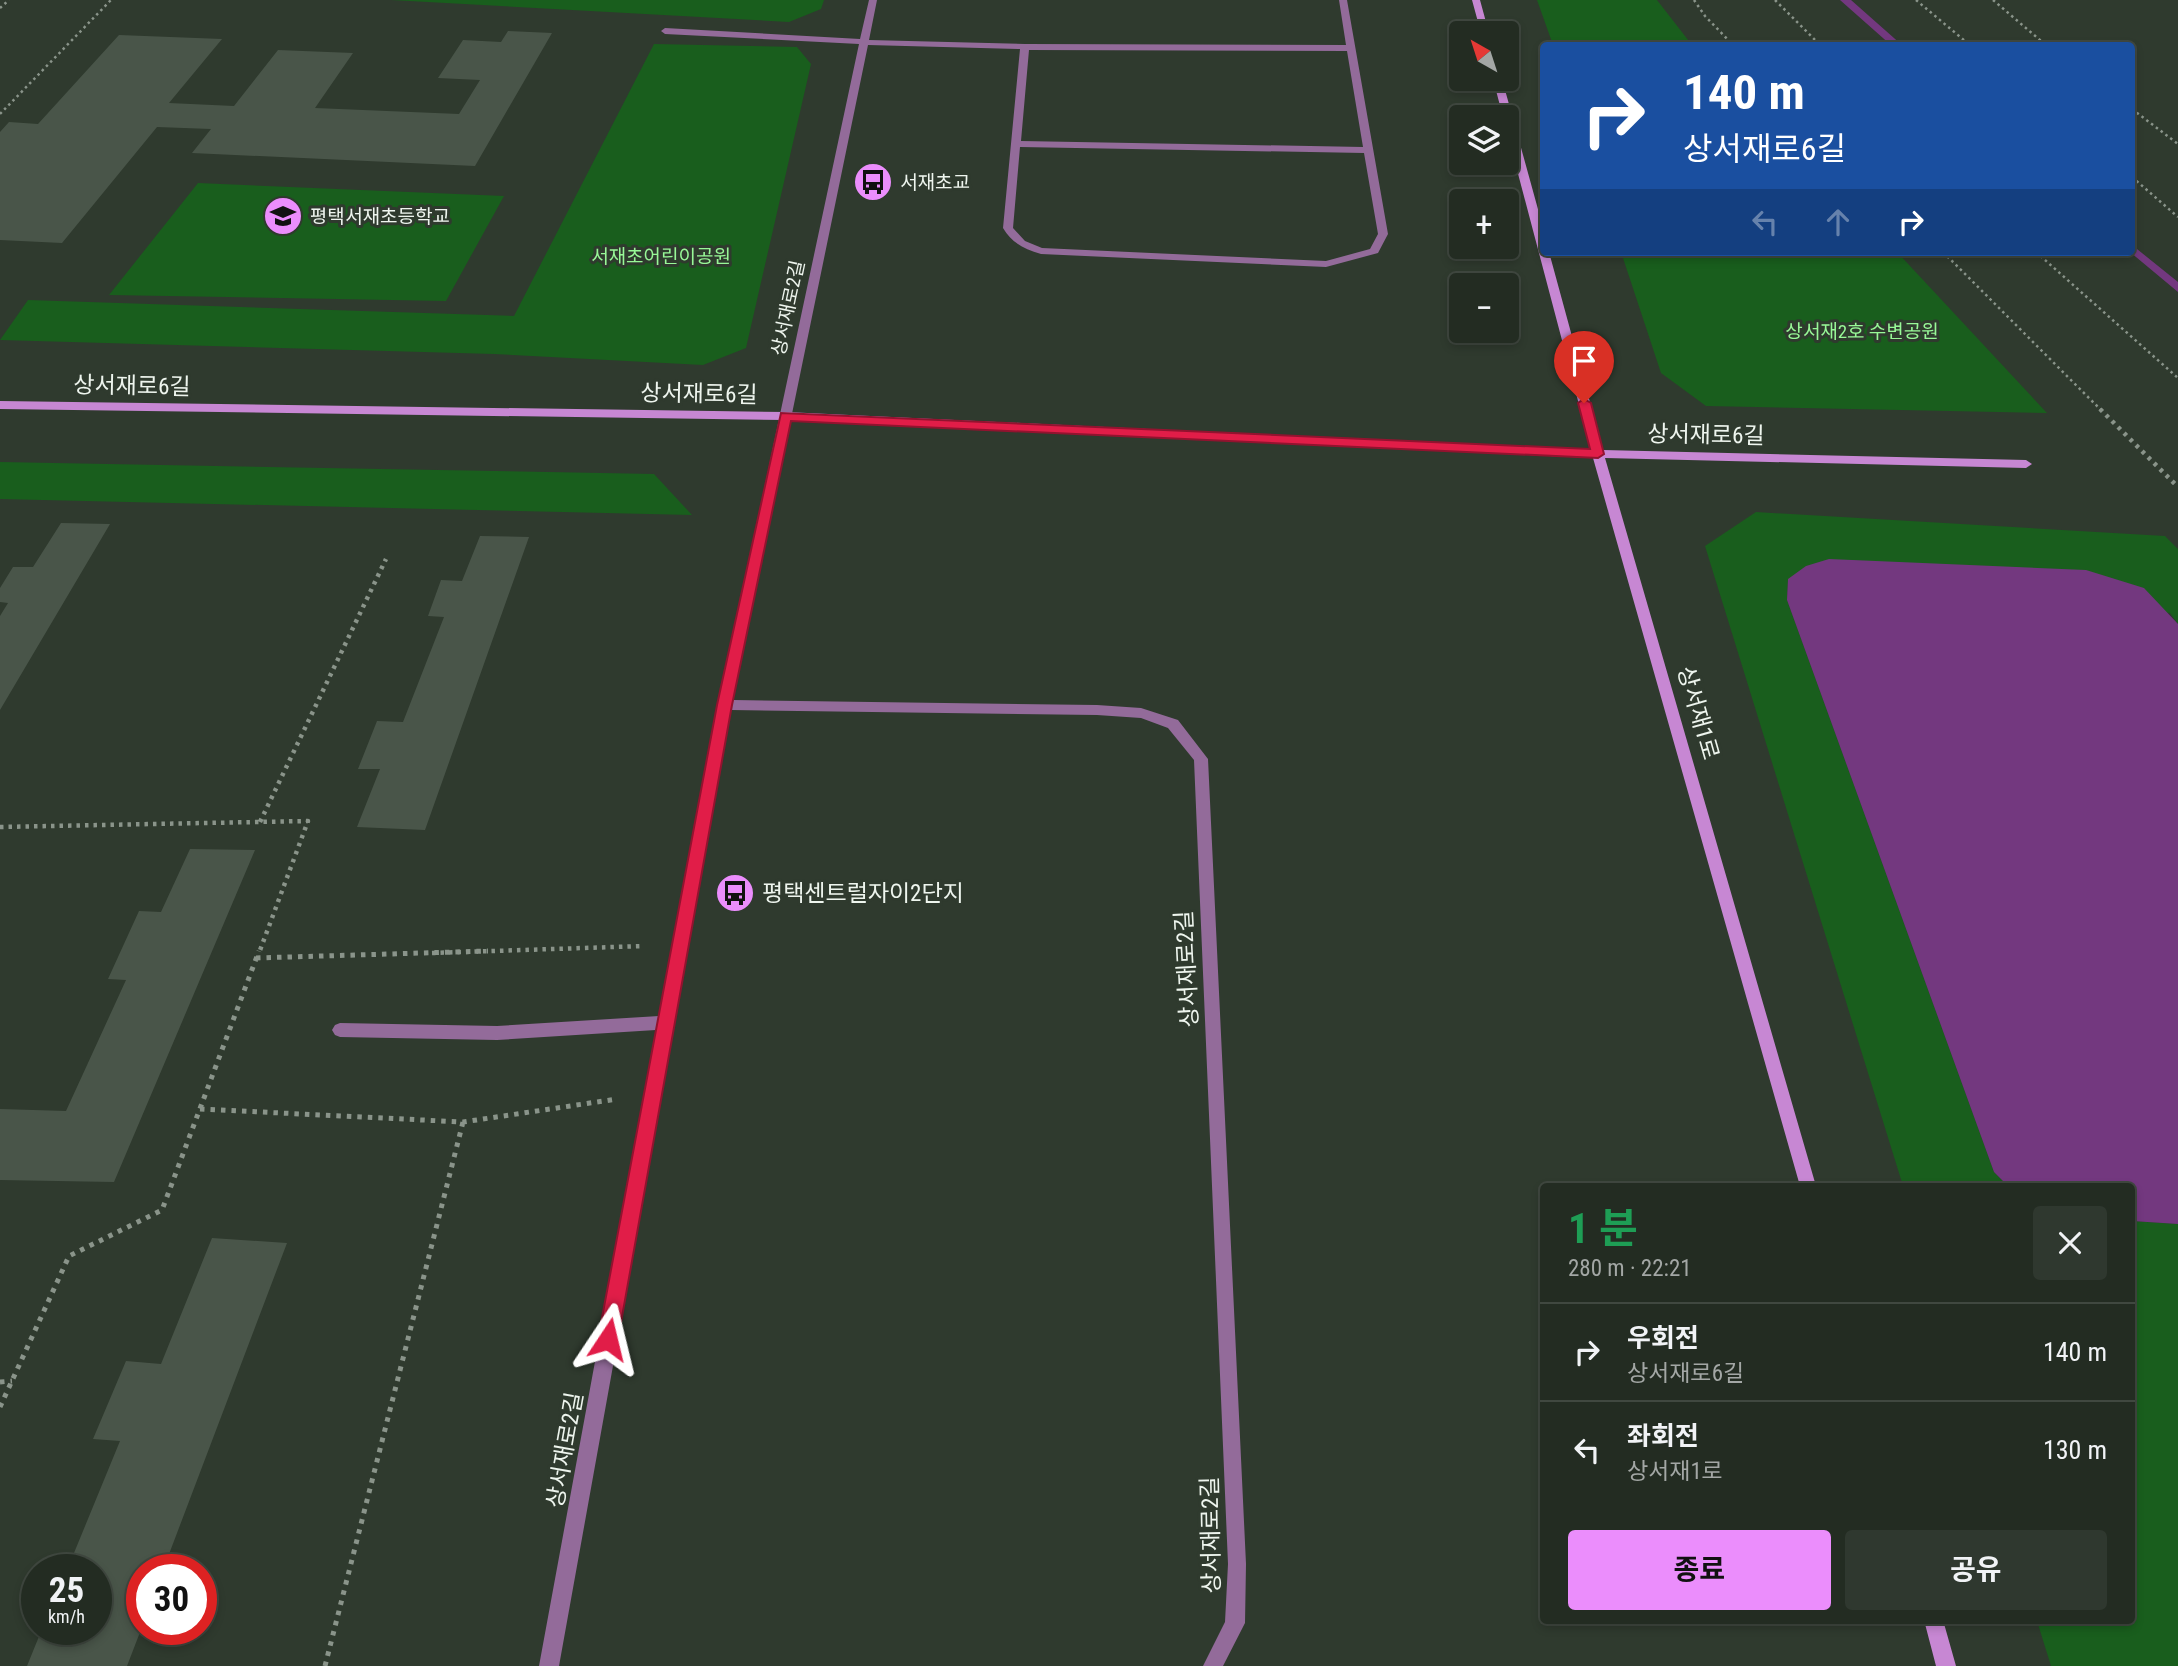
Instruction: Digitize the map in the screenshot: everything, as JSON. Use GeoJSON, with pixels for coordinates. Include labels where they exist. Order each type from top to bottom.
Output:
{"type":"FeatureCollection","features":[{"type":"Feature","properties":{"kind":"street","name":"상서재로2길"},"geometry":{"type":"LineString","coordinates":[[549,1666],[725,705],[862,42],[873,0]]}},
{"type":"Feature","properties":{"kind":"street"},"geometry":{"type":"LineString","coordinates":[[1025,47],[1018,144],[1008,228],[1013,237],[1027,247],[1041,251],[1326,264],[1354,259],[1374,251],[1383,234],[1343,0]]}},
{"type":"Feature","properties":{"kind":"street"},"geometry":{"type":"LineString","coordinates":[[1476,0],[1482,21]]}},
{"type":"Feature","properties":{"kind":"street"},"geometry":{"type":"LineString","coordinates":[[665,31],[862,42],[1025,47],[1351,48]]}},
{"type":"Feature","properties":{"kind":"street","name":"상서재1로"},"geometry":{"type":"LineString","coordinates":[[1500,91],[1540,237]]}},
{"type":"Feature","properties":{"kind":"street"},"geometry":{"type":"LineString","coordinates":[[1018,144],[1369,150]]}},
{"type":"Feature","properties":{"kind":"street","name":"상서재1로"},"geometry":{"type":"LineString","coordinates":[[1545,256],[1598,454],[1807,1183]]}},
{"type":"Feature","properties":{"kind":"street","name":"상서재로6길"},"geometry":{"type":"LineString","coordinates":[[0,405],[786,416],[1598,454],[2026,464]]}},
{"type":"Feature","properties":{"kind":"street","name":"상서재로2길"},"geometry":{"type":"LineString","coordinates":[[725,705],[1097,710],[1141,713],[1173,724],[1201,759],[1237,1564],[1234,1623],[1213,1666]]}},
{"type":"Feature","properties":{"kind":"street"},"geometry":{"type":"LineString","coordinates":[[340,1030],[497,1033],[665,1023]]}},
{"type":"Feature","properties":{"kind":"street"},"geometry":{"type":"LineString","coordinates":[[1934,1624],[1946,1666]]}},
{"type":"Feature","properties":{"kind":"path"},"geometry":{"type":"LineString","coordinates":[[0,8],[9,0]]}},
{"type":"Feature","properties":{"kind":"path"},"geometry":{"type":"LineString","coordinates":[[0,114],[111,0]]}},
{"type":"Feature","properties":{"kind":"path"},"geometry":{"type":"LineString","coordinates":[[1694,0],[1730,42]]}},
{"type":"Feature","properties":{"kind":"path"},"geometry":{"type":"LineString","coordinates":[[1775,0],[1817,42]]}},
{"type":"Feature","properties":{"kind":"path"},"geometry":{"type":"LineString","coordinates":[[1916,0],[1966,42]]}},
{"type":"Feature","properties":{"kind":"path"},"geometry":{"type":"LineString","coordinates":[[1993,0],[2042,42]]}},
{"type":"Feature","properties":{"kind":"path"},"geometry":{"type":"LineString","coordinates":[[2135,111],[2178,144]]}},
{"type":"Feature","properties":{"kind":"path"},"geometry":{"type":"LineString","coordinates":[[2135,180],[2178,216]]}},
{"type":"Feature","properties":{"kind":"path"},"geometry":{"type":"LineString","coordinates":[[1947,256],[2178,487]]}},
{"type":"Feature","properties":{"kind":"path"},"geometry":{"type":"LineString","coordinates":[[2041,256],[2178,378]]}},
{"type":"Feature","properties":{"kind":"path"},"geometry":{"type":"LineString","coordinates":[[260,822],[386,559]]}},
{"type":"Feature","properties":{"kind":"path"},"geometry":{"type":"LineString","coordinates":[[0,827],[308,821],[162,1210],[69,1256],[0,1408]]}},
{"type":"Feature","properties":{"kind":"path"},"geometry":{"type":"LineString","coordinates":[[256,958],[680,945]]}},
{"type":"Feature","properties":{"kind":"path"},"geometry":{"type":"LineString","coordinates":[[200,1110],[463,1122],[652,1093]]}},
{"type":"Feature","properties":{"kind":"path"},"geometry":{"type":"LineString","coordinates":[[325,1666],[463,1122]]}},
{"type":"Feature","properties":{"kind":"path"},"geometry":{"type":"LineString","coordinates":[[0,1382],[12,1381]]}},
{"type":"Feature","properties":{"kind":"green space"},"geometry":{"type":"Polygon","coordinates":[[[391,0],[824,0],[821,9],[789,22],[391,0]]]}},
{"type":"Feature","properties":{"kind":"green space"},"geometry":{"type":"Polygon","coordinates":[[[1537,0],[1657,0],[1690,42],[1552,42],[1537,0]]]}},
{"type":"Feature","properties":{"kind":"green space","name":"서재초어린이공원"},"geometry":{"type":"Polygon","coordinates":[[[654,44],[797,47],[811,64],[746,348],[703,365],[494,354],[0,340],[28,300],[514,316],[654,44]]]}},
{"type":"Feature","properties":{"kind":"green space"},"geometry":{"type":"Polygon","coordinates":[[[198,183],[504,196],[446,301],[109,295],[198,183]]]}},
{"type":"Feature","properties":{"kind":"green space","name":"상서재2호 수변공원"},"geometry":{"type":"Polygon","coordinates":[[[1622,256],[1901,256],[2047,413],[1706,406],[1661,373],[1622,256]]]}},
{"type":"Feature","properties":{"kind":"green space"},"geometry":{"type":"Polygon","coordinates":[[[0,462],[654,474],[692,515],[0,499],[0,462]]]}},
{"type":"Feature","properties":{"kind":"green space"},"geometry":{"type":"Polygon","coordinates":[[[1756,512],[2165,536],[2178,549],[2178,624],[2170,613],[1788,579],[1787,600],[1994,1172],[2005,1183],[1902,1183],[1705,546],[1756,512]]]}},
{"type":"Feature","properties":{"kind":"green space"},"geometry":{"type":"Polygon","coordinates":[[[2135,1221],[2178,1224],[2178,1666],[2051,1666],[2038,1624],[2135,1624],[2135,1221]]]}},
{"type":"Feature","properties":{"kind":"shaded area"},"geometry":{"type":"Polygon","coordinates":[[[1829,559],[2086,570],[2144,588],[2178,624],[2178,1224],[2135,1221],[2135,1183],[2005,1183],[1994,1172],[1787,600],[1788,579],[1806,566],[1829,559]]]}},
{"type":"Feature","properties":{"kind":"building"},"geometry":{"type":"Polygon","coordinates":[[[508,31],[552,33],[475,166],[192,153],[211,129],[157,127],[62,243],[0,240],[0,132],[9,122],[38,124],[119,35],[222,39],[169,103],[234,106],[278,50],[353,53],[315,108],[459,114],[480,80],[438,78],[463,40],[501,42],[508,31]]]}},
{"type":"Feature","properties":{"kind":"building"},"geometry":{"type":"Polygon","coordinates":[[[61,523],[110,524],[0,710],[0,616],[8,603],[0,602],[0,588],[13,567],[33,567],[61,523]]]}},
{"type":"Feature","properties":{"kind":"building"},"geometry":{"type":"Polygon","coordinates":[[[480,536],[529,537],[425,830],[357,827],[380,769],[358,769],[377,721],[403,722],[444,617],[428,616],[441,580],[462,581],[480,536]]]}},
{"type":"Feature","properties":{"kind":"building"},"geometry":{"type":"Polygon","coordinates":[[[190,849],[255,850],[114,1182],[0,1180],[0,1109],[66,1111],[126,980],[108,979],[139,911],[161,912],[190,849]]]}},
{"type":"Feature","properties":{"kind":"building"},"geometry":{"type":"Polygon","coordinates":[[[212,1238],[287,1243],[169,1554],[126,1554],[126,1645],[135,1645],[127,1666],[27,1666],[36,1645],[112,1645],[112,1554],[74,1554],[120,1441],[93,1439],[126,1361],[161,1364],[212,1238]]]}},
{"type":"Feature","properties":{"kind":"waterway"},"geometry":{"type":"LineString","coordinates":[[1845,0],[1893,42]]}},
{"type":"Feature","properties":{"kind":"waterway"},"geometry":{"type":"LineString","coordinates":[[2135,251],[2178,288]]}},
{"type":"Feature","properties":{"kind":"place","name":"서재초교"},"geometry":{"type":"Point","coordinates":[873,182]}},
{"type":"Feature","properties":{"kind":"place","name":"평택서재초등학교"},"geometry":{"type":"Point","coordinates":[283,216]}},
{"type":"Feature","properties":{"kind":"place","name":"평택센트럴자이2단지"},"geometry":{"type":"Point","coordinates":[735,893]}},
{"type":"Feature","properties":{"kind":"route"},"geometry":{"type":"LineString","coordinates":[[608,1339],[725,705],[786,416],[1598,454],[1584,403]]}}]}
